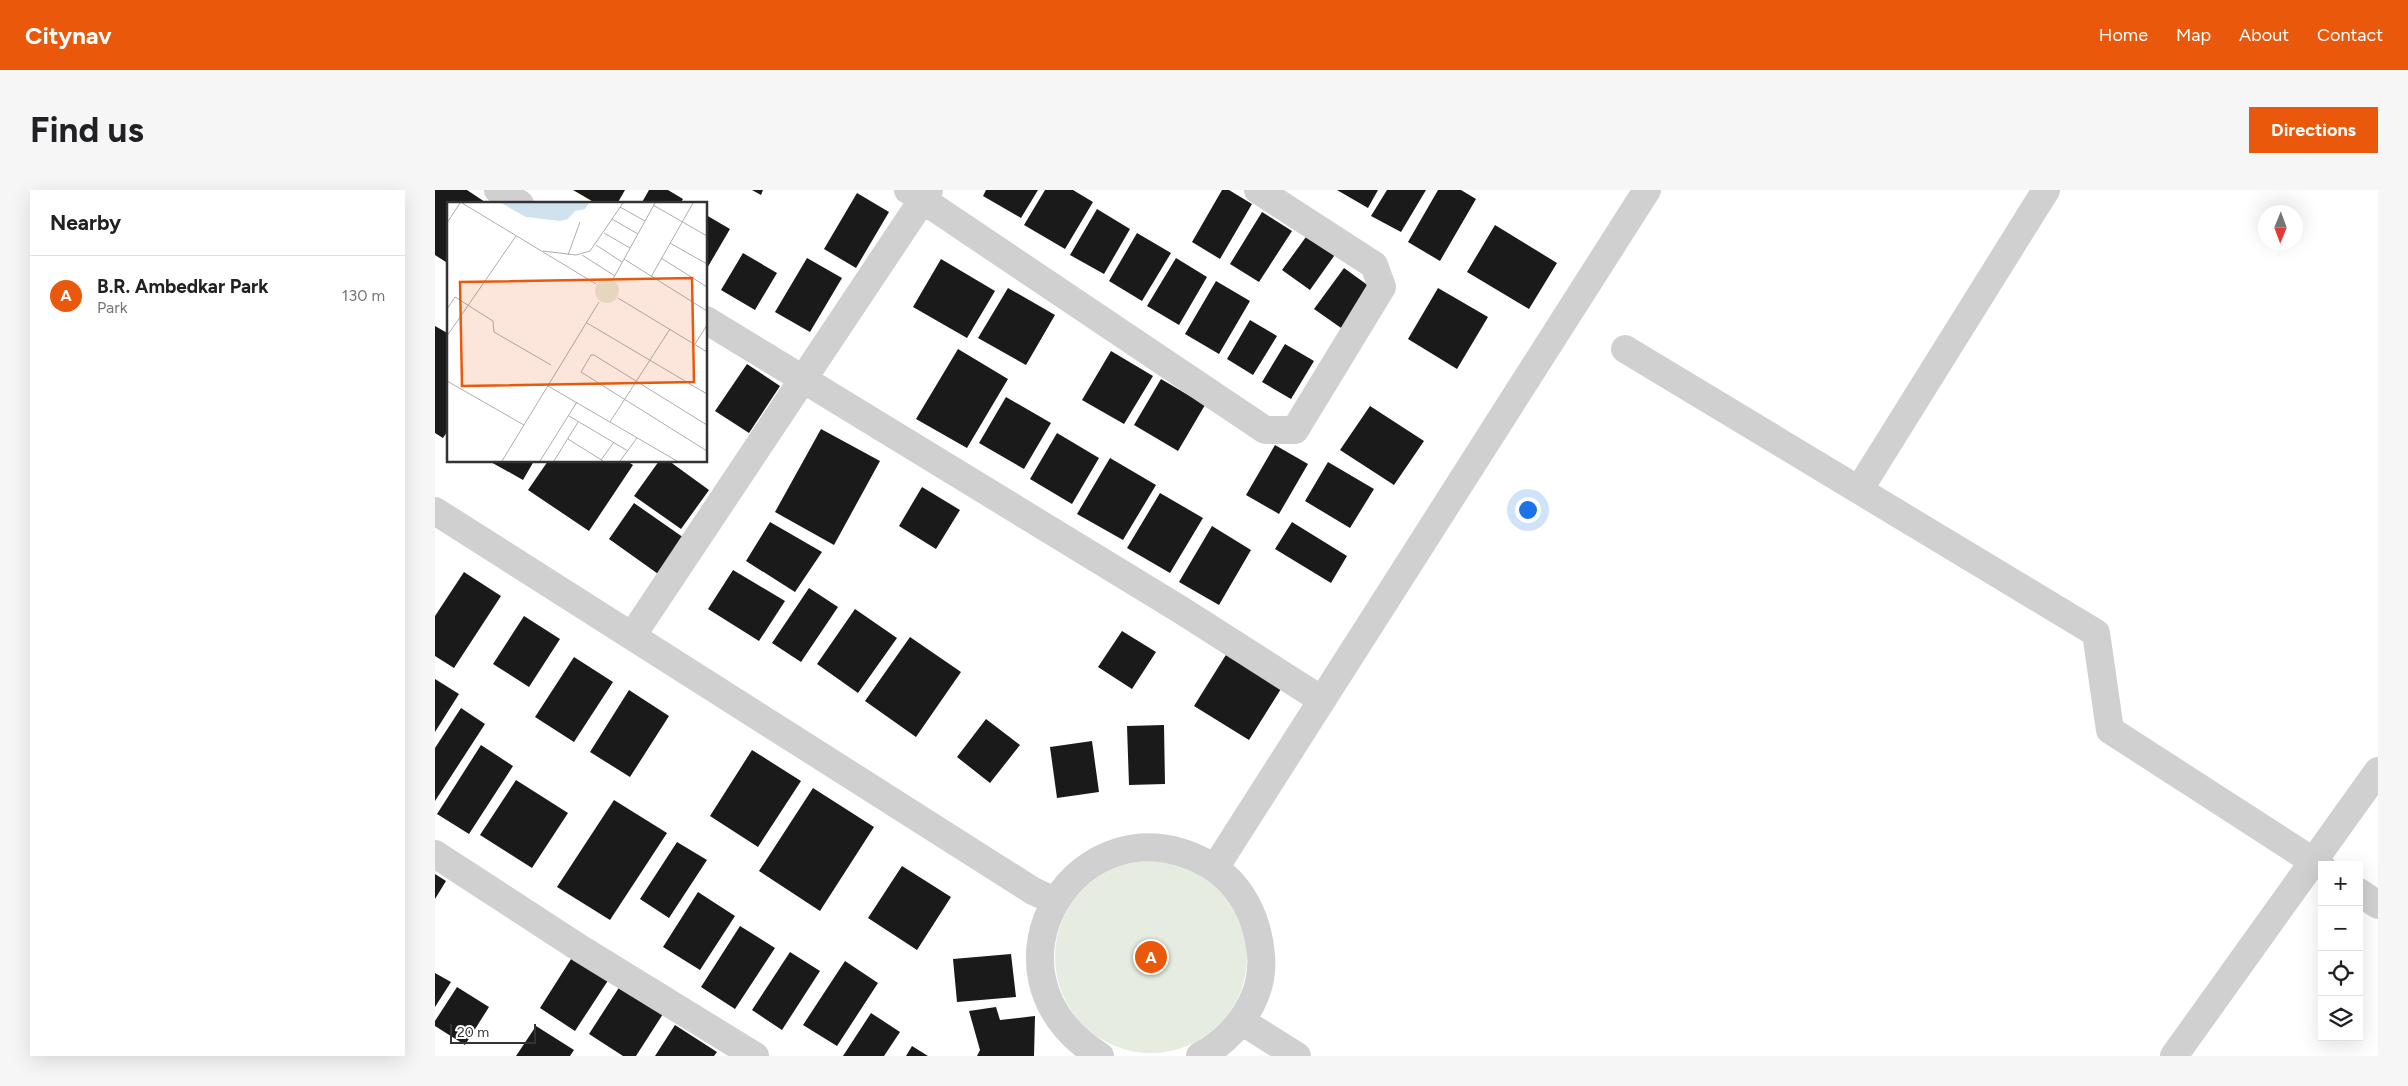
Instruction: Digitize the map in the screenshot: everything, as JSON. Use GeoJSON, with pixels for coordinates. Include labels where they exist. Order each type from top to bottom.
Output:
{"type":"FeatureCollection","features":[{"type":"Feature","properties":{"kind":"street"},"geometry":{"type":"LineString","coordinates":[[498,190],[517,202]]}},
{"type":"Feature","properties":{"kind":"street"},"geometry":{"type":"LineString","coordinates":[[632,636],[802,381],[920,193],[1265,430],[1295,430],[1382,287],[1374,265],[1258,190]]}},
{"type":"Feature","properties":{"kind":"street"},"geometry":{"type":"LineString","coordinates":[[1215,868],[1647,190]]}},
{"type":"Feature","properties":{"kind":"street"},"geometry":{"type":"LineString","coordinates":[[1859,490],[2045,190]]}},
{"type":"Feature","properties":{"kind":"street"},"geometry":{"type":"LineString","coordinates":[[707,321],[802,381],[1181,610],[1322,700]]}},
{"type":"Feature","properties":{"kind":"street"},"geometry":{"type":"LineString","coordinates":[[1625,349],[2096,633],[2110,730],[2318,864],[2174,1056]]}},
{"type":"Feature","properties":{"kind":"street"},"geometry":{"type":"LineString","coordinates":[[435,511],[1033,891],[1055,901]]}},
{"type":"Feature","properties":{"kind":"street"},"geometry":{"type":"LineString","coordinates":[[2320,861],[2378,771]]}},
{"type":"Feature","properties":{"kind":"street"},"geometry":{"type":"LineString","coordinates":[[1100,1056],[1083,1045],[1064,1026],[1047,998],[1041,979],[1039,958],[1041,938],[1046,919],[1055,901],[1067,885],[1082,871],[1099,860],[1138,848],[1178,851],[1197,858],[1215,868],[1231,882],[1244,899],[1254,918],[1260,939],[1261,960],[1259,982],[1252,1003],[1229,1036],[1200,1056]]}},
{"type":"Feature","properties":{"kind":"street"},"geometry":{"type":"LineString","coordinates":[[435,854],[581,949],[755,1056]]}},
{"type":"Feature","properties":{"kind":"street"},"geometry":{"type":"LineString","coordinates":[[2363,895],[2378,905]]}},
{"type":"Feature","properties":{"kind":"street"},"geometry":{"type":"LineString","coordinates":[[1241,1021],[1297,1056]]}},
{"type":"Feature","properties":{"kind":"shaded area"},"geometry":{"type":"Polygon","coordinates":[[[1160,861],[1170,862],[1196,872],[1212,882],[1226,896],[1240,920],[1246,938],[1246,976],[1240,994],[1226,1018],[1212,1032],[1188,1046],[1170,1052],[1142,1053],[1132,1052],[1106,1042],[1090,1032],[1076,1018],[1062,994],[1056,976],[1055,948],[1056,938],[1066,912],[1076,896],[1090,882],[1114,868],[1132,862],[1160,861]]]}},
{"type":"Feature","properties":{"kind":"building"},"geometry":{"type":"Polygon","coordinates":[[[435,190],[467,190],[485,202],[447,202],[447,263],[435,255],[435,190]]]}},
{"type":"Feature","properties":{"kind":"building"},"geometry":{"type":"Polygon","coordinates":[[[573,190],[625,190],[618,202],[594,202],[573,190]]]}},
{"type":"Feature","properties":{"kind":"building"},"geometry":{"type":"Polygon","coordinates":[[[649,190],[668,190],[683,199],[681,202],[642,202],[649,190]]]}},
{"type":"Feature","properties":{"kind":"building"},"geometry":{"type":"Polygon","coordinates":[[[752,190],[763,190],[761,195],[752,190]]]}},
{"type":"Feature","properties":{"kind":"building"},"geometry":{"type":"Polygon","coordinates":[[[986,190],[1038,190],[1021,218],[983,196],[986,190]]]}},
{"type":"Feature","properties":{"kind":"building"},"geometry":{"type":"Polygon","coordinates":[[[1045,190],[1073,190],[1093,202],[1065,249],[1024,225],[1045,190]]]}},
{"type":"Feature","properties":{"kind":"building"},"geometry":{"type":"Polygon","coordinates":[[[1222,190],[1229,190],[1252,204],[1220,259],[1192,242],[1222,190]]]}},
{"type":"Feature","properties":{"kind":"building"},"geometry":{"type":"Polygon","coordinates":[[[1337,190],[1378,190],[1368,208],[1337,190]]]}},
{"type":"Feature","properties":{"kind":"building"},"geometry":{"type":"Polygon","coordinates":[[[1387,190],[1426,190],[1401,232],[1371,216],[1387,190]]]}},
{"type":"Feature","properties":{"kind":"building"},"geometry":{"type":"Polygon","coordinates":[[[1438,190],[1461,190],[1476,199],[1440,261],[1408,242],[1438,190]]]}},
{"type":"Feature","properties":{"kind":"building"},"geometry":{"type":"Polygon","coordinates":[[[857,193],[889,212],[856,268],[824,249],[857,193]]]}},
{"type":"Feature","properties":{"kind":"building"},"geometry":{"type":"Polygon","coordinates":[[[1097,209],[1130,229],[1104,274],[1070,255],[1097,209]]]}},
{"type":"Feature","properties":{"kind":"building"},"geometry":{"type":"Polygon","coordinates":[[[1262,212],[1292,231],[1259,282],[1230,264],[1262,212]]]}},
{"type":"Feature","properties":{"kind":"building"},"geometry":{"type":"Polygon","coordinates":[[[707,216],[730,229],[707,268],[707,216]]]}},
{"type":"Feature","properties":{"kind":"building"},"geometry":{"type":"Polygon","coordinates":[[[1495,225],[1557,263],[1529,309],[1467,272],[1495,225]]]}},
{"type":"Feature","properties":{"kind":"building"},"geometry":{"type":"Polygon","coordinates":[[[1311,230],[1339,249],[1310,290],[1282,270],[1311,230]]]}},
{"type":"Feature","properties":{"kind":"building"},"geometry":{"type":"Polygon","coordinates":[[[1137,233],[1171,253],[1142,301],[1109,281],[1137,233]]]}},
{"type":"Feature","properties":{"kind":"building"},"geometry":{"type":"Polygon","coordinates":[[[743,253],[777,273],[755,310],[721,290],[743,253]]]}},
{"type":"Feature","properties":{"kind":"building"},"geometry":{"type":"Polygon","coordinates":[[[807,258],[842,278],[810,332],[775,312],[807,258]]]}},
{"type":"Feature","properties":{"kind":"building"},"geometry":{"type":"Polygon","coordinates":[[[1176,258],[1207,277],[1179,325],[1147,306],[1176,258]]]}},
{"type":"Feature","properties":{"kind":"building"},"geometry":{"type":"Polygon","coordinates":[[[941,259],[995,291],[967,338],[913,307],[941,259]]]}},
{"type":"Feature","properties":{"kind":"building"},"geometry":{"type":"Polygon","coordinates":[[[1344,268],[1373,289],[1344,330],[1314,309],[1344,268]]]}},
{"type":"Feature","properties":{"kind":"building"},"geometry":{"type":"Polygon","coordinates":[[[1216,281],[1250,301],[1219,354],[1185,334],[1216,281]]]}},
{"type":"Feature","properties":{"kind":"building"},"geometry":{"type":"Polygon","coordinates":[[[1008,288],[1055,315],[1026,365],[978,338],[1008,288]]]}},
{"type":"Feature","properties":{"kind":"building"},"geometry":{"type":"Polygon","coordinates":[[[1438,288],[1488,317],[1457,369],[1408,339],[1438,288]]]}},
{"type":"Feature","properties":{"kind":"building"},"geometry":{"type":"Polygon","coordinates":[[[1250,320],[1277,336],[1253,375],[1227,359],[1250,320]]]}},
{"type":"Feature","properties":{"kind":"building"},"geometry":{"type":"Polygon","coordinates":[[[435,326],[447,333],[447,432],[443,438],[435,433],[435,326]]]}},
{"type":"Feature","properties":{"kind":"building"},"geometry":{"type":"Polygon","coordinates":[[[1285,344],[1314,361],[1291,399],[1262,382],[1285,344]]]}},
{"type":"Feature","properties":{"kind":"building"},"geometry":{"type":"Polygon","coordinates":[[[958,349],[1008,379],[967,448],[916,419],[958,349]]]}},
{"type":"Feature","properties":{"kind":"building"},"geometry":{"type":"Polygon","coordinates":[[[1111,351],[1153,376],[1124,424],[1082,400],[1111,351]]]}},
{"type":"Feature","properties":{"kind":"building"},"geometry":{"type":"Polygon","coordinates":[[[747,364],[780,386],[749,433],[715,411],[747,364]]]}},
{"type":"Feature","properties":{"kind":"building"},"geometry":{"type":"Polygon","coordinates":[[[1161,379],[1205,405],[1178,451],[1134,425],[1161,379]]]}},
{"type":"Feature","properties":{"kind":"building"},"geometry":{"type":"Polygon","coordinates":[[[1006,397],[1051,423],[1024,469],[979,443],[1006,397]]]}},
{"type":"Feature","properties":{"kind":"building"},"geometry":{"type":"Polygon","coordinates":[[[1370,406],[1424,441],[1394,485],[1340,450],[1370,406]]]}},
{"type":"Feature","properties":{"kind":"building"},"geometry":{"type":"Polygon","coordinates":[[[821,429],[880,461],[834,545],[775,512],[821,429]]]}},
{"type":"Feature","properties":{"kind":"building"},"geometry":{"type":"Polygon","coordinates":[[[1057,433],[1099,458],[1072,504],[1030,479],[1057,433]]]}},
{"type":"Feature","properties":{"kind":"building"},"geometry":{"type":"Polygon","coordinates":[[[1275,445],[1308,464],[1279,514],[1246,495],[1275,445]]]}},
{"type":"Feature","properties":{"kind":"building"},"geometry":{"type":"Polygon","coordinates":[[[1110,458],[1156,485],[1123,540],[1077,514],[1110,458]]]}},
{"type":"Feature","properties":{"kind":"building"},"geometry":{"type":"Polygon","coordinates":[[[491,462],[533,462],[523,480],[491,462]]]}},
{"type":"Feature","properties":{"kind":"building"},"geometry":{"type":"Polygon","coordinates":[[[547,462],[628,462],[633,465],[589,531],[528,490],[547,462]]]}},
{"type":"Feature","properties":{"kind":"building"},"geometry":{"type":"Polygon","coordinates":[[[658,462],[670,462],[709,490],[681,529],[634,496],[658,462]]]}},
{"type":"Feature","properties":{"kind":"building"},"geometry":{"type":"Polygon","coordinates":[[[1328,462],[1374,489],[1350,528],[1305,501],[1328,462]]]}},
{"type":"Feature","properties":{"kind":"building"},"geometry":{"type":"Polygon","coordinates":[[[922,487],[960,510],[936,549],[899,526],[922,487]]]}},
{"type":"Feature","properties":{"kind":"building"},"geometry":{"type":"Polygon","coordinates":[[[1160,493],[1203,518],[1170,573],[1127,548],[1160,493]]]}},
{"type":"Feature","properties":{"kind":"building"},"geometry":{"type":"Polygon","coordinates":[[[634,503],[687,540],[661,576],[609,539],[634,503]]]}},
{"type":"Feature","properties":{"kind":"building"},"geometry":{"type":"Polygon","coordinates":[[[770,522],[822,552],[795,592],[746,561],[770,522]]]}},
{"type":"Feature","properties":{"kind":"building"},"geometry":{"type":"Polygon","coordinates":[[[1292,522],[1347,556],[1331,583],[1275,549],[1292,522]]]}},
{"type":"Feature","properties":{"kind":"building"},"geometry":{"type":"Polygon","coordinates":[[[1212,526],[1251,550],[1219,605],[1179,582],[1212,526]]]}},
{"type":"Feature","properties":{"kind":"building"},"geometry":{"type":"Polygon","coordinates":[[[733,570],[785,601],[759,641],[708,609],[733,570]]]}},
{"type":"Feature","properties":{"kind":"building"},"geometry":{"type":"Polygon","coordinates":[[[464,572],[501,596],[454,668],[435,656],[435,616],[464,572]]]}},
{"type":"Feature","properties":{"kind":"building"},"geometry":{"type":"Polygon","coordinates":[[[809,588],[838,607],[801,662],[772,643],[809,588]]]}},
{"type":"Feature","properties":{"kind":"building"},"geometry":{"type":"Polygon","coordinates":[[[855,609],[897,638],[858,693],[817,664],[855,609]]]}},
{"type":"Feature","properties":{"kind":"building"},"geometry":{"type":"Polygon","coordinates":[[[524,616],[560,639],[529,687],[493,664],[524,616]]]}},
{"type":"Feature","properties":{"kind":"building"},"geometry":{"type":"Polygon","coordinates":[[[1122,631],[1156,652],[1132,689],[1098,667],[1122,631]]]}},
{"type":"Feature","properties":{"kind":"building"},"geometry":{"type":"Polygon","coordinates":[[[910,637],[961,672],[916,737],[865,701],[910,637]]]}},
{"type":"Feature","properties":{"kind":"building"},"geometry":{"type":"Polygon","coordinates":[[[1229,650],[1284,684],[1249,740],[1194,706],[1229,650]]]}},
{"type":"Feature","properties":{"kind":"building"},"geometry":{"type":"Polygon","coordinates":[[[574,657],[613,682],[574,742],[535,717],[574,657]]]}},
{"type":"Feature","properties":{"kind":"building"},"geometry":{"type":"Polygon","coordinates":[[[435,679],[459,694],[435,732],[435,679]]]}},
{"type":"Feature","properties":{"kind":"building"},"geometry":{"type":"Polygon","coordinates":[[[629,690],[669,716],[630,777],[590,752],[629,690]]]}},
{"type":"Feature","properties":{"kind":"building"},"geometry":{"type":"Polygon","coordinates":[[[461,708],[485,724],[435,801],[435,748],[461,708]]]}},
{"type":"Feature","properties":{"kind":"building"},"geometry":{"type":"Polygon","coordinates":[[[986,719],[1020,745],[990,783],[957,757],[986,719]]]}},
{"type":"Feature","properties":{"kind":"building"},"geometry":{"type":"Polygon","coordinates":[[[1164,725],[1165,784],[1129,785],[1127,726],[1164,725]]]}},
{"type":"Feature","properties":{"kind":"building"},"geometry":{"type":"Polygon","coordinates":[[[1092,741],[1099,792],[1057,798],[1050,747],[1092,741]]]}},
{"type":"Feature","properties":{"kind":"building"},"geometry":{"type":"Polygon","coordinates":[[[481,745],[513,766],[469,834],[437,814],[481,745]]]}},
{"type":"Feature","properties":{"kind":"building"},"geometry":{"type":"Polygon","coordinates":[[[752,750],[801,781],[758,847],[710,816],[752,750]]]}},
{"type":"Feature","properties":{"kind":"building"},"geometry":{"type":"Polygon","coordinates":[[[516,780],[568,813],[532,868],[480,835],[516,780]]]}},
{"type":"Feature","properties":{"kind":"building"},"geometry":{"type":"Polygon","coordinates":[[[813,788],[874,827],[820,911],[759,871],[813,788]]]}},
{"type":"Feature","properties":{"kind":"building"},"geometry":{"type":"Polygon","coordinates":[[[614,800],[667,833],[610,920],[557,887],[614,800]]]}},
{"type":"Feature","properties":{"kind":"building"},"geometry":{"type":"Polygon","coordinates":[[[677,842],[707,860],[669,918],[640,899],[677,842]]]}},
{"type":"Feature","properties":{"kind":"building"},"geometry":{"type":"Polygon","coordinates":[[[902,866],[951,897],[917,950],[868,918],[902,866]]]}},
{"type":"Feature","properties":{"kind":"building"},"geometry":{"type":"Polygon","coordinates":[[[435,874],[446,881],[435,899],[435,874]]]}},
{"type":"Feature","properties":{"kind":"building"},"geometry":{"type":"Polygon","coordinates":[[[698,892],[735,916],[700,970],[663,947],[698,892]]]}},
{"type":"Feature","properties":{"kind":"building"},"geometry":{"type":"Polygon","coordinates":[[[740,926],[775,948],[735,1009],[701,987],[740,926]]]}},
{"type":"Feature","properties":{"kind":"building"},"geometry":{"type":"Polygon","coordinates":[[[790,952],[820,971],[782,1030],[752,1010],[790,952]]]}},
{"type":"Feature","properties":{"kind":"building"},"geometry":{"type":"Polygon","coordinates":[[[1011,954],[1016,997],[957,1002],[953,959],[1011,954]]]}},
{"type":"Feature","properties":{"kind":"building"},"geometry":{"type":"Polygon","coordinates":[[[573,956],[609,979],[575,1031],[540,1008],[573,956]]]}},
{"type":"Feature","properties":{"kind":"building"},"geometry":{"type":"Polygon","coordinates":[[[845,961],[878,983],[837,1046],[803,1025],[845,961]]]}},
{"type":"Feature","properties":{"kind":"building"},"geometry":{"type":"Polygon","coordinates":[[[435,973],[451,982],[435,1007],[435,973]]]}},
{"type":"Feature","properties":{"kind":"building"},"geometry":{"type":"Polygon","coordinates":[[[620,986],[663,1014],[636,1056],[623,1056],[589,1034],[620,986]]]}},
{"type":"Feature","properties":{"kind":"building"},"geometry":{"type":"Polygon","coordinates":[[[457,987],[489,1007],[465,1045],[435,1026],[435,1021],[457,987]]]}},
{"type":"Feature","properties":{"kind":"building"},"geometry":{"type":"Polygon","coordinates":[[[996,1007],[1000,1020],[1035,1016],[1034,1056],[977,1056],[980,1050],[969,1011],[996,1007]]]}},
{"type":"Feature","properties":{"kind":"building"},"geometry":{"type":"Polygon","coordinates":[[[871,1013],[900,1032],[884,1056],[843,1056],[871,1013]]]}},
{"type":"Feature","properties":{"kind":"building"},"geometry":{"type":"Polygon","coordinates":[[[675,1025],[717,1052],[714,1056],[655,1056],[675,1025]]]}},
{"type":"Feature","properties":{"kind":"building"},"geometry":{"type":"Polygon","coordinates":[[[536,1026],[574,1050],[570,1056],[516,1056],[536,1026]]]}},
{"type":"Feature","properties":{"kind":"building"},"geometry":{"type":"Polygon","coordinates":[[[912,1046],[928,1056],[906,1056],[912,1046]]]}},
{"type":"Feature","properties":{"kind":"place","name":"B.R. Ambedkar Park"},"geometry":{"type":"Point","coordinates":[1151,957]}}]}
